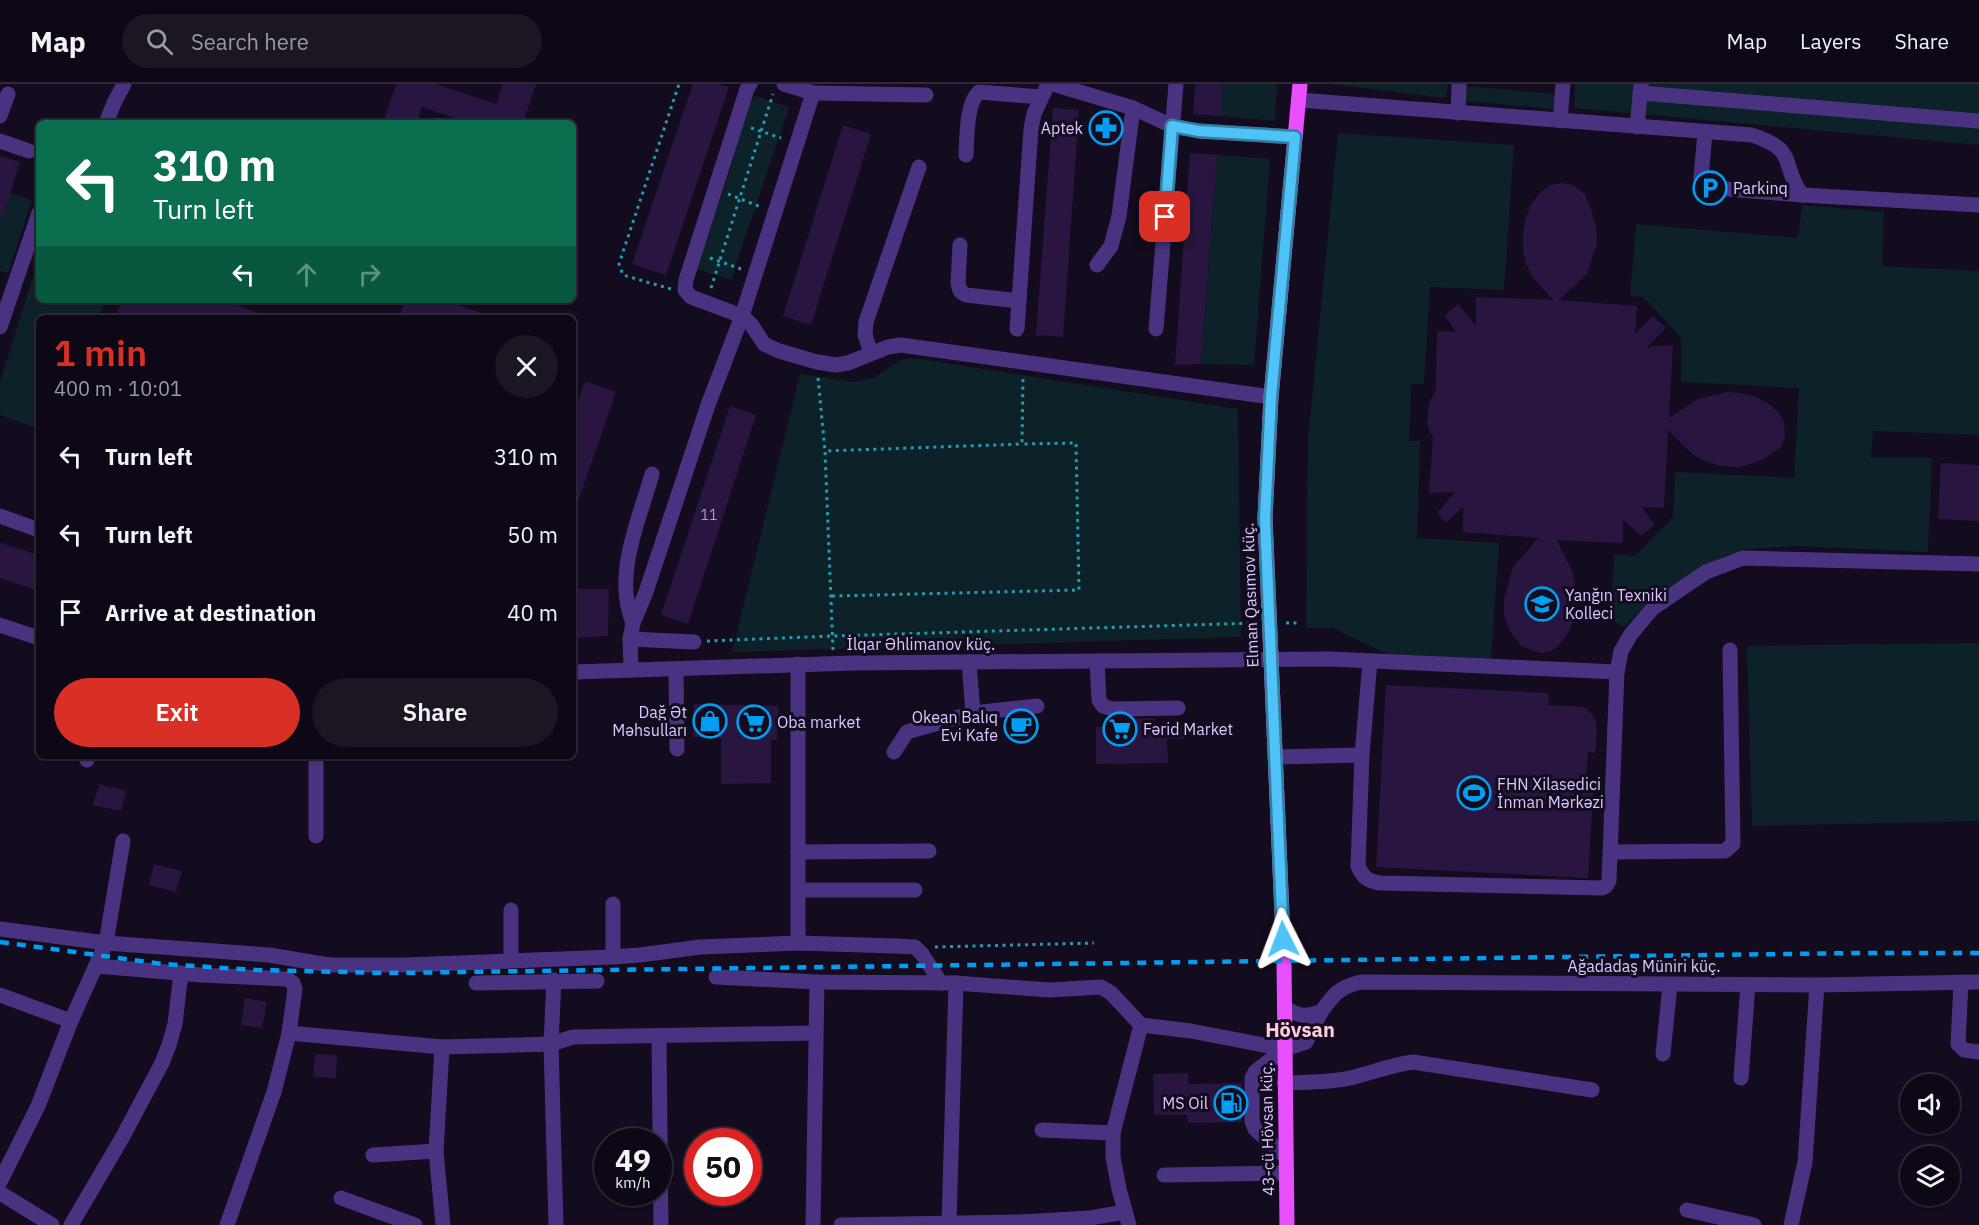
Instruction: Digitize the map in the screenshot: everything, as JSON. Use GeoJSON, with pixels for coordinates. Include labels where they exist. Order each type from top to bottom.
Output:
{"type":"FeatureCollection","features":[{"type":"Feature","properties":{"kind":"main road","name":"Elman Qasımov küç."},"geometry":{"type":"LineString","coordinates":[[1284,962],[1265,518],[1271,397],[1300,84]]}},
{"type":"Feature","properties":{"kind":"main road","name":"43-cü Hövsan küç."},"geometry":{"type":"LineString","coordinates":[[1284,962],[1287,1225]]}},
{"type":"Feature","properties":{"kind":"street"},"geometry":{"type":"LineString","coordinates":[[107,120],[124,84]]}},
{"type":"Feature","properties":{"kind":"street"},"geometry":{"type":"LineString","coordinates":[[750,84],[686,279],[685,290],[691,297],[742,316],[751,324],[764,344],[779,351],[836,365],[848,363],[888,347],[901,345],[1271,397]]}},
{"type":"Feature","properties":{"kind":"street"},"geometry":{"type":"LineString","coordinates":[[1053,84],[1133,108],[1172,126],[1199,131],[1295,137]]}},
{"type":"Feature","properties":{"kind":"street"},"geometry":{"type":"LineString","coordinates":[[1156,329],[1176,84]]}},
{"type":"Feature","properties":{"kind":"street"},"geometry":{"type":"LineString","coordinates":[[1458,112],[1459,84]]}},
{"type":"Feature","properties":{"kind":"street"},"geometry":{"type":"LineString","coordinates":[[1560,121],[1563,84]]}},
{"type":"Feature","properties":{"kind":"street"},"geometry":{"type":"LineString","coordinates":[[779,89],[813,93],[926,95]]}},
{"type":"Feature","properties":{"kind":"street"},"geometry":{"type":"LineString","coordinates":[[1637,128],[1640,89],[1979,121]]}},
{"type":"Feature","properties":{"kind":"street"},"geometry":{"type":"LineString","coordinates":[[966,155],[969,111],[973,97],[979,93],[1044,90],[1034,114],[1031,129],[1017,328]]}},
{"type":"Feature","properties":{"kind":"street"},"geometry":{"type":"LineString","coordinates":[[631,670],[630,639],[633,623],[646,592],[708,405],[742,316],[813,93]]}},
{"type":"Feature","properties":{"kind":"street"},"geometry":{"type":"LineString","coordinates":[[0,116],[8,94]]}},
{"type":"Feature","properties":{"kind":"street"},"geometry":{"type":"LineString","coordinates":[[1299,100],[1637,128],[1752,135],[1771,142],[1784,152],[1802,195]]}},
{"type":"Feature","properties":{"kind":"street"},"geometry":{"type":"LineString","coordinates":[[1097,265],[1111,246],[1119,216],[1133,108]]}},
{"type":"Feature","properties":{"kind":"street"},"geometry":{"type":"LineString","coordinates":[[1705,132],[1701,177],[1704,184],[1715,188],[1979,205]]}},
{"type":"Feature","properties":{"kind":"street"},"geometry":{"type":"LineString","coordinates":[[0,141],[29,151]]}},
{"type":"Feature","properties":{"kind":"street"},"geometry":{"type":"LineString","coordinates":[[871,353],[865,335],[866,322],[918,167]]}},
{"type":"Feature","properties":{"kind":"street"},"geometry":{"type":"LineString","coordinates":[[0,327],[3,306],[36,221]]}},
{"type":"Feature","properties":{"kind":"street"},"geometry":{"type":"LineString","coordinates":[[960,245],[958,283],[960,291],[966,295],[1019,301]]}},
{"type":"Feature","properties":{"kind":"street"},"geometry":{"type":"LineString","coordinates":[[633,623],[627,608],[625,593],[627,561],[652,474]]}},
{"type":"Feature","properties":{"kind":"street"},"geometry":{"type":"LineString","coordinates":[[0,516],[36,529]]}},
{"type":"Feature","properties":{"kind":"street"},"geometry":{"type":"LineString","coordinates":[[1370,662],[1362,755],[1358,866],[1362,875],[1369,881],[1380,883],[1602,888],[1609,881],[1617,672],[1621,651],[1631,634],[1653,608],[1706,572],[1743,558],[1979,564]]}},
{"type":"Feature","properties":{"kind":"street"},"geometry":{"type":"LineString","coordinates":[[0,625],[36,637]]}},
{"type":"Feature","properties":{"kind":"street"},"geometry":{"type":"LineString","coordinates":[[630,639],[694,642]]}},
{"type":"Feature","properties":{"kind":"street"},"geometry":{"type":"LineString","coordinates":[[1610,852],[1725,851],[1734,844],[1730,650]]}},
{"type":"Feature","properties":{"kind":"street","name":"İlqar Əhlimanov küç."},"geometry":{"type":"LineString","coordinates":[[576,672],[833,663],[1330,659],[1617,672]]}},
{"type":"Feature","properties":{"kind":"street"},"geometry":{"type":"LineString","coordinates":[[1097,661],[1099,699],[1104,706],[1112,709],[1178,708]]}},
{"type":"Feature","properties":{"kind":"street"},"geometry":{"type":"LineString","coordinates":[[969,662],[973,713]]}},
{"type":"Feature","properties":{"kind":"street"},"geometry":{"type":"LineString","coordinates":[[798,664],[798,943]]}},
{"type":"Feature","properties":{"kind":"street"},"geometry":{"type":"LineString","coordinates":[[676,669],[677,749]]}},
{"type":"Feature","properties":{"kind":"street"},"geometry":{"type":"LineString","coordinates":[[894,752],[907,732],[973,713],[1037,706]]}},
{"type":"Feature","properties":{"kind":"street"},"geometry":{"type":"LineString","coordinates":[[1275,757],[1362,755]]}},
{"type":"Feature","properties":{"kind":"street"},"geometry":{"type":"LineString","coordinates":[[316,759],[316,836]]}},
{"type":"Feature","properties":{"kind":"street"},"geometry":{"type":"LineString","coordinates":[[0,1182],[38,1106],[71,1021],[97,966],[105,943],[123,842]]}},
{"type":"Feature","properties":{"kind":"street"},"geometry":{"type":"LineString","coordinates":[[798,852],[929,851]]}},
{"type":"Feature","properties":{"kind":"street"},"geometry":{"type":"LineString","coordinates":[[798,890],[915,890]]}},
{"type":"Feature","properties":{"kind":"street"},"geometry":{"type":"LineString","coordinates":[[613,904],[613,957]]}},
{"type":"Feature","properties":{"kind":"street"},"geometry":{"type":"LineString","coordinates":[[511,910],[511,960]]}},
{"type":"Feature","properties":{"kind":"street"},"geometry":{"type":"LineString","coordinates":[[0,929],[105,943],[235,952],[329,965],[406,965],[613,957],[700,946],[798,943],[915,947],[948,983],[949,1223]]}},
{"type":"Feature","properties":{"kind":"street"},"geometry":{"type":"LineString","coordinates":[[97,966],[286,979],[293,983],[296,989],[289,1033],[274,1092],[227,1225]]}},
{"type":"Feature","properties":{"kind":"street"},"geometry":{"type":"LineString","coordinates":[[71,1225],[122,1138],[162,1063],[175,1024],[181,973]]}},
{"type":"Feature","properties":{"kind":"street"},"geometry":{"type":"LineString","coordinates":[[716,977],[817,982],[948,983],[1049,990],[1101,987],[1111,993],[1141,1025],[1200,1032],[1284,1049]]}},
{"type":"Feature","properties":{"kind":"street"},"geometry":{"type":"LineString","coordinates":[[554,980],[551,1044],[556,1225]]}},
{"type":"Feature","properties":{"kind":"street"},"geometry":{"type":"LineString","coordinates":[[476,983],[597,981]]}},
{"type":"Feature","properties":{"kind":"street"},"geometry":{"type":"LineString","coordinates":[[813,1225],[817,982]]}},
{"type":"Feature","properties":{"kind":"street","name":"Ağadadaş Müniri küç."},"geometry":{"type":"LineString","coordinates":[[1285,1156],[1255,1128],[1252,1121],[1252,1078],[1255,1072],[1284,1049],[1306,1042],[1321,1012],[1335,993],[1347,985],[1361,982],[1817,985],[1979,982]]}},
{"type":"Feature","properties":{"kind":"street"},"geometry":{"type":"LineString","coordinates":[[1961,982],[1958,1044],[1964,1050],[1979,1053]]}},
{"type":"Feature","properties":{"kind":"street"},"geometry":{"type":"LineString","coordinates":[[1662,1054],[1670,985]]}},
{"type":"Feature","properties":{"kind":"street"},"geometry":{"type":"LineString","coordinates":[[1741,1078],[1748,985]]}},
{"type":"Feature","properties":{"kind":"street"},"geometry":{"type":"LineString","coordinates":[[1791,1225],[1804,1162],[1817,985]]}},
{"type":"Feature","properties":{"kind":"street"},"geometry":{"type":"LineString","coordinates":[[0,995],[71,1021]]}},
{"type":"Feature","properties":{"kind":"street"},"geometry":{"type":"LineString","coordinates":[[1285,1008],[1300,1016],[1321,1012]]}},
{"type":"Feature","properties":{"kind":"street"},"geometry":{"type":"LineString","coordinates":[[841,1225],[1020,1223],[1127,1218],[1113,1157],[1113,1133],[1141,1025]]}},
{"type":"Feature","properties":{"kind":"street"},"geometry":{"type":"LineString","coordinates":[[289,1033],[442,1047],[551,1044],[573,1037],[815,1034]]}},
{"type":"Feature","properties":{"kind":"street"},"geometry":{"type":"LineString","coordinates":[[659,1037],[661,1225]]}},
{"type":"Feature","properties":{"kind":"street"},"geometry":{"type":"LineString","coordinates":[[442,1047],[436,1151],[443,1225]]}},
{"type":"Feature","properties":{"kind":"street"},"geometry":{"type":"LineString","coordinates":[[1284,1083],[1350,1078],[1391,1065],[1413,1062],[1592,1090]]}},
{"type":"Feature","properties":{"kind":"street"},"geometry":{"type":"LineString","coordinates":[[1042,1130],[1113,1133]]}},
{"type":"Feature","properties":{"kind":"street"},"geometry":{"type":"LineString","coordinates":[[373,1155],[436,1151]]}},
{"type":"Feature","properties":{"kind":"street"},"geometry":{"type":"LineString","coordinates":[[1164,1175],[1286,1173]]}},
{"type":"Feature","properties":{"kind":"street"},"geometry":{"type":"LineString","coordinates":[[0,1193],[52,1225]]}},
{"type":"Feature","properties":{"kind":"street"},"geometry":{"type":"LineString","coordinates":[[341,1198],[415,1225]]}},
{"type":"Feature","properties":{"kind":"street"},"geometry":{"type":"LineString","coordinates":[[1687,1210],[1754,1225]]}},
{"type":"Feature","properties":{"kind":"path"},"geometry":{"type":"LineString","coordinates":[[679,84],[619,264],[623,275],[668,289],[685,290]]}},
{"type":"Feature","properties":{"kind":"path"},"geometry":{"type":"LineString","coordinates":[[707,303],[748,168],[779,89]]}},
{"type":"Feature","properties":{"kind":"path"},"geometry":{"type":"LineString","coordinates":[[736,124],[761,130],[797,144]]}},
{"type":"Feature","properties":{"kind":"path"},"geometry":{"type":"LineString","coordinates":[[742,166],[748,168]]}},
{"type":"Feature","properties":{"kind":"path"},"geometry":{"type":"LineString","coordinates":[[715,189],[774,213]]}},
{"type":"Feature","properties":{"kind":"path"},"geometry":{"type":"LineString","coordinates":[[722,229],[728,231]]}},
{"type":"Feature","properties":{"kind":"path"},"geometry":{"type":"LineString","coordinates":[[705,257],[756,273]]}},
{"type":"Feature","properties":{"kind":"path"},"geometry":{"type":"LineString","coordinates":[[817,362],[825,451],[833,663]]}},
{"type":"Feature","properties":{"kind":"path"},"geometry":{"type":"LineString","coordinates":[[1022,444],[1024,363]]}},
{"type":"Feature","properties":{"kind":"path"},"geometry":{"type":"LineString","coordinates":[[825,451],[1076,443],[1079,590],[832,596]]}},
{"type":"Feature","properties":{"kind":"path"},"geometry":{"type":"LineString","coordinates":[[694,642],[1299,623]]}},
{"type":"Feature","properties":{"kind":"path"},"geometry":{"type":"LineString","coordinates":[[915,947],[1094,943]]}},
{"type":"Feature","properties":{"kind":"shaded area"},"geometry":{"type":"Polygon","coordinates":[[[1223,84],[1277,84],[1275,121],[1221,116],[1223,84]]]}},
{"type":"Feature","properties":{"kind":"shaded area"},"geometry":{"type":"Polygon","coordinates":[[[1330,84],[1448,84],[1446,98],[1330,84]]]}},
{"type":"Feature","properties":{"kind":"shaded area"},"geometry":{"type":"Polygon","coordinates":[[[1575,84],[1979,84],[1979,145],[1574,108],[1575,84]]]}},
{"type":"Feature","properties":{"kind":"shaded area"},"geometry":{"type":"Polygon","coordinates":[[[1466,86],[1555,94],[1553,109],[1466,101],[1466,86]]]}},
{"type":"Feature","properties":{"kind":"shaded area"},"geometry":{"type":"Polygon","coordinates":[[[755,96],[789,107],[731,280],[697,269],[734,158],[736,124],[755,96]]]}},
{"type":"Feature","properties":{"kind":"shaded area"},"geometry":{"type":"Polygon","coordinates":[[[1338,133],[1514,145],[1504,290],[1430,287],[1424,384],[1411,384],[1409,441],[1420,441],[1417,538],[1499,543],[1491,660],[1387,654],[1333,628],[1306,628],[1308,439],[1338,133]]]}},
{"type":"Feature","properties":{"kind":"shaded area"},"geometry":{"type":"Polygon","coordinates":[[[1217,155],[1270,159],[1254,365],[1201,364],[1217,155]]]}},
{"type":"Feature","properties":{"kind":"shaded area"},"geometry":{"type":"Polygon","coordinates":[[[0,190],[32,200],[8,273],[0,271],[0,190]]]}},
{"type":"Feature","properties":{"kind":"shaded area"},"geometry":{"type":"Polygon","coordinates":[[[1802,205],[1884,212],[1882,266],[1979,271],[1979,435],[1873,431],[1871,458],[1932,458],[1928,552],[1797,546],[1749,549],[1724,556],[1653,597],[1624,628],[1611,619],[1614,554],[1635,556],[1673,517],[1675,472],[1794,478],[1799,388],[1681,382],[1681,338],[1644,297],[1630,296],[1636,224],[1798,238],[1802,205]]]}},
{"type":"Feature","properties":{"kind":"shaded area"},"geometry":{"type":"Polygon","coordinates":[[[36,268],[36,303],[104,303],[100,315],[36,315],[36,428],[0,415],[0,382],[36,268]]]}},
{"type":"Feature","properties":{"kind":"shaded area"},"geometry":{"type":"Polygon","coordinates":[[[903,359],[920,359],[1238,409],[1241,637],[732,652],[800,374],[854,382],[874,378],[903,359]]]}},
{"type":"Feature","properties":{"kind":"shaded area"},"geometry":{"type":"Polygon","coordinates":[[[1979,643],[1979,821],[1752,826],[1747,646],[1979,643]]]}},
{"type":"Feature","properties":{"kind":"building"},"geometry":{"type":"Polygon","coordinates":[[[396,84],[436,84],[496,104],[503,84],[536,84],[524,120],[460,120],[422,107],[418,120],[384,120],[396,84]]]}},
{"type":"Feature","properties":{"kind":"building"},"geometry":{"type":"Polygon","coordinates":[[[693,84],[719,84],[729,87],[666,275],[632,264],[693,84]]]}},
{"type":"Feature","properties":{"kind":"building"},"geometry":{"type":"Polygon","coordinates":[[[1195,84],[1223,84],[1221,116],[1193,114],[1195,84]]]}},
{"type":"Feature","properties":{"kind":"building"},"geometry":{"type":"Polygon","coordinates":[[[1053,108],[1079,110],[1063,337],[1036,335],[1053,108]]]}},
{"type":"Feature","properties":{"kind":"building"},"geometry":{"type":"Polygon","coordinates":[[[843,125],[871,134],[811,325],[783,316],[843,125]]]}},
{"type":"Feature","properties":{"kind":"building"},"geometry":{"type":"Polygon","coordinates":[[[1190,153],[1217,155],[1201,364],[1175,365],[1190,153]]]}},
{"type":"Feature","properties":{"kind":"building"},"geometry":{"type":"Polygon","coordinates":[[[0,156],[20,162],[3,216],[0,216],[0,156]]]}},
{"type":"Feature","properties":{"kind":"building"},"geometry":{"type":"Polygon","coordinates":[[[1562,183],[1573,185],[1585,194],[1596,227],[1597,243],[1587,274],[1559,300],[1637,306],[1635,334],[1653,316],[1666,328],[1647,347],[1673,345],[1669,418],[1698,399],[1727,392],[1739,393],[1756,397],[1778,412],[1784,422],[1785,438],[1781,447],[1760,461],[1740,467],[1721,466],[1692,454],[1668,430],[1664,508],[1642,507],[1655,525],[1641,536],[1623,519],[1623,543],[1557,540],[1573,573],[1577,603],[1575,617],[1568,633],[1558,646],[1551,651],[1540,653],[1521,646],[1510,631],[1504,614],[1504,599],[1513,567],[1538,538],[1463,532],[1463,507],[1446,523],[1437,513],[1455,492],[1429,493],[1433,438],[1427,424],[1429,404],[1436,388],[1437,331],[1456,332],[1445,316],[1458,304],[1476,326],[1476,297],[1553,300],[1531,275],[1523,250],[1523,235],[1525,220],[1531,204],[1550,185],[1562,183]]]}},
{"type":"Feature","properties":{"kind":"building"},"geometry":{"type":"Polygon","coordinates":[[[121,303],[230,303],[264,315],[117,315],[121,303]]]}},
{"type":"Feature","properties":{"kind":"building"},"geometry":{"type":"Polygon","coordinates":[[[404,303],[451,303],[488,315],[400,315],[404,303]]]}},
{"type":"Feature","properties":{"kind":"building"},"geometry":{"type":"Polygon","coordinates":[[[585,381],[616,392],[576,507],[576,407],[585,381]]]}},
{"type":"Feature","properties":{"kind":"building"},"geometry":{"type":"Polygon","coordinates":[[[730,406],[756,415],[688,624],[661,615],[730,406]]]}},
{"type":"Feature","properties":{"kind":"building"},"geometry":{"type":"Polygon","coordinates":[[[1941,463],[1979,465],[1979,521],[1938,519],[1941,463]]]}},
{"type":"Feature","properties":{"kind":"building"},"geometry":{"type":"Polygon","coordinates":[[[0,543],[36,554],[36,590],[0,578],[0,543]]]}},
{"type":"Feature","properties":{"kind":"building"},"geometry":{"type":"Polygon","coordinates":[[[576,589],[609,589],[608,636],[576,638],[576,589]]]}},
{"type":"Feature","properties":{"kind":"building"},"geometry":{"type":"Polygon","coordinates":[[[1386,685],[1549,693],[1548,705],[1584,707],[1590,712],[1595,719],[1597,730],[1595,753],[1588,752],[1586,781],[1594,782],[1588,878],[1376,867],[1386,685]]]}},
{"type":"Feature","properties":{"kind":"building"},"geometry":{"type":"Polygon","coordinates":[[[694,704],[778,706],[777,740],[771,740],[771,783],[721,784],[721,738],[693,737],[694,704]]]}},
{"type":"Feature","properties":{"kind":"building"},"geometry":{"type":"Polygon","coordinates":[[[1154,718],[1154,726],[1184,725],[1184,739],[1167,739],[1168,763],[1096,764],[1096,727],[1114,727],[1113,719],[1154,718]]]}},
{"type":"Feature","properties":{"kind":"building"},"geometry":{"type":"Polygon","coordinates":[[[99,784],[126,791],[121,811],[93,805],[99,784]]]}},
{"type":"Feature","properties":{"kind":"building"},"geometry":{"type":"Polygon","coordinates":[[[154,864],[182,871],[176,892],[149,885],[154,864]]]}},
{"type":"Feature","properties":{"kind":"building"},"geometry":{"type":"Polygon","coordinates":[[[245,998],[267,1002],[262,1028],[241,1025],[245,998]]]}},
{"type":"Feature","properties":{"kind":"building"},"geometry":{"type":"Polygon","coordinates":[[[315,1054],[337,1055],[336,1078],[313,1077],[315,1054]]]}},
{"type":"Feature","properties":{"kind":"building"},"geometry":{"type":"Polygon","coordinates":[[[1188,1073],[1188,1084],[1242,1083],[1242,1122],[1188,1123],[1187,1115],[1154,1115],[1153,1074],[1188,1073]]]}},
{"type":"Feature","properties":{"kind":"railway"},"geometry":{"type":"LineString","coordinates":[[0,942],[163,964],[256,970],[388,973],[1979,953]]}},
{"type":"Feature","properties":{"kind":"place","name":"Aptek"},"geometry":{"type":"Point","coordinates":[1106,128]}},
{"type":"Feature","properties":{"kind":"place","name":"Parkinq"},"geometry":{"type":"Point","coordinates":[1710,188]}},
{"type":"Feature","properties":{"kind":"place","name":"Yanğın Texniki Kolleci"},"geometry":{"type":"Point","coordinates":[1542,604]}},
{"type":"Feature","properties":{"kind":"place","name":"Dağ Ət Məhsulları"},"geometry":{"type":"Point","coordinates":[710,721]}},
{"type":"Feature","properties":{"kind":"place","name":"Oba market"},"geometry":{"type":"Point","coordinates":[754,722]}},
{"type":"Feature","properties":{"kind":"place","name":"Okean Balıq Evi Kafe"},"geometry":{"type":"Point","coordinates":[1021,726]}},
{"type":"Feature","properties":{"kind":"place","name":"Fərid Market"},"geometry":{"type":"Point","coordinates":[1120,729]}},
{"type":"Feature","properties":{"kind":"place","name":"FHN Xilasedici İnman Mərkəzi"},"geometry":{"type":"Point","coordinates":[1474,793]}},
{"type":"Feature","properties":{"kind":"place","name":"MS Oil"},"geometry":{"type":"Point","coordinates":[1231,1103]}},
{"type":"Feature","properties":{"kind":"district","name":"Hövsan"},"geometry":{"type":"Point","coordinates":[1300,1030]}},
{"type":"Feature","properties":{"kind":"route"},"geometry":{"type":"LineString","coordinates":[[1165,217],[1172,126],[1199,131],[1295,137],[1271,397],[1265,518],[1283,939]]}}]}
